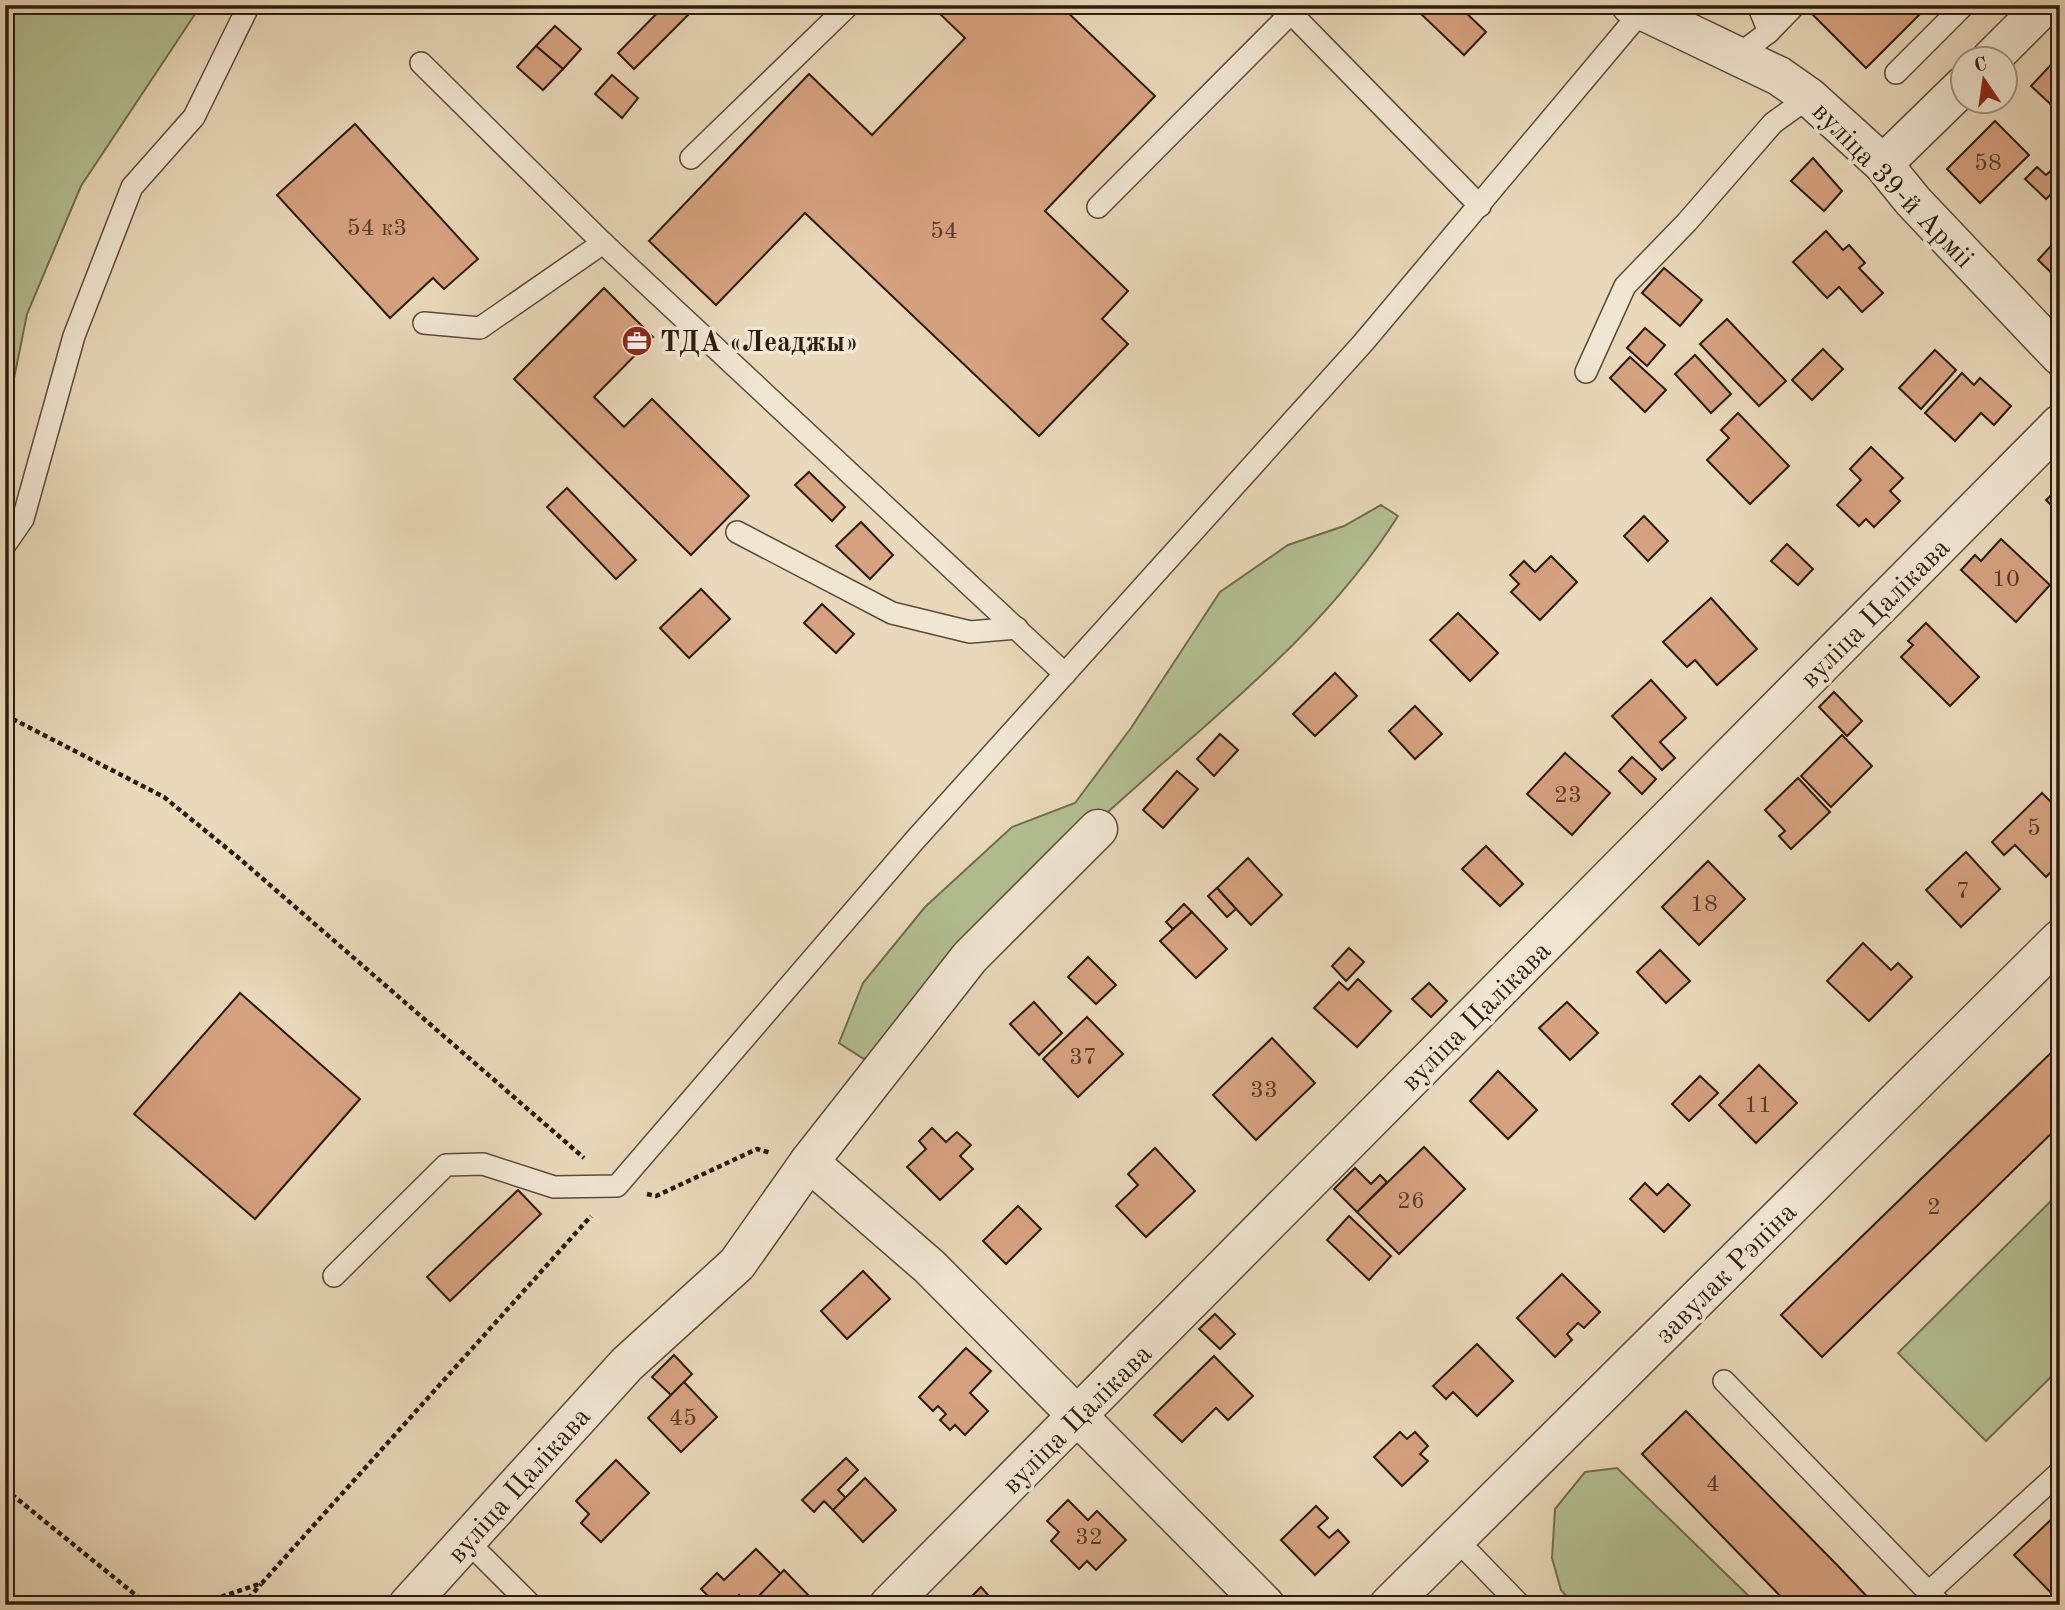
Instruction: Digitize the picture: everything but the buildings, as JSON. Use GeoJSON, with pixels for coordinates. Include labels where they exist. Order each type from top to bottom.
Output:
{"type":"FeatureCollection","features":[{"type":"Feature","properties":{"kind":"street"},"geometry":{"type":"LineString","coordinates":[[2004,46],[2045,5]]}},
{"type":"Feature","properties":{"kind":"street","name":"вуліца 39-й Арміі"},"geometry":{"type":"LineString","coordinates":[[1636,8],[1779,76],[1809,97],[1883,164],[1913,201],[2060,356]]}},
{"type":"Feature","properties":{"kind":"street"},"geometry":{"type":"LineString","coordinates":[[1883,164],[1950,99]]}},
{"type":"Feature","properties":{"kind":"street","name":"вуліца Цалікава"},"geometry":{"type":"LineString","coordinates":[[889,1605],[2060,424]]}},
{"type":"Feature","properties":{"kind":"street","name":"вуліца Цалікава"},"geometry":{"type":"LineString","coordinates":[[408,1605],[627,1364],[737,1264],[809,1162],[970,957],[1098,829]]}},
{"type":"Feature","properties":{"kind":"street","name":"завулак Рэпіна"},"geometry":{"type":"LineString","coordinates":[[1389,1605],[2060,939]]}},
{"type":"Feature","properties":{"kind":"street"},"geometry":{"type":"LineString","coordinates":[[809,1162],[930,1267],[1265,1605]]}},
{"type":"Feature","properties":{"kind":"lane"},"geometry":{"type":"LineString","coordinates":[[5,545],[23,519],[74,335],[132,187],[194,117],[249,5]]}},
{"type":"Feature","properties":{"kind":"lane"},"geometry":{"type":"LineString","coordinates":[[691,158],[849,5]]}},
{"type":"Feature","properties":{"kind":"lane"},"geometry":{"type":"LineString","coordinates":[[1758,5],[1769,32]]}},
{"type":"Feature","properties":{"kind":"lane"},"geometry":{"type":"LineString","coordinates":[[1738,55],[1769,32],[1795,5]]}},
{"type":"Feature","properties":{"kind":"lane"},"geometry":{"type":"LineString","coordinates":[[1896,73],[1964,5]]}},
{"type":"Feature","properties":{"kind":"lane"},"geometry":{"type":"LineString","coordinates":[[334,1276],[446,1165],[483,1164],[554,1187],[617,1186],[915,840],[1363,342],[1480,206],[1636,8]]}},
{"type":"Feature","properties":{"kind":"lane"},"geometry":{"type":"LineString","coordinates":[[1098,207],[1287,9],[1480,206]]}},
{"type":"Feature","properties":{"kind":"lane"},"geometry":{"type":"LineString","coordinates":[[421,63],[603,243],[1065,674]]}},
{"type":"Feature","properties":{"kind":"lane"},"geometry":{"type":"LineString","coordinates":[[1586,372],[1625,286],[1687,222],[1773,123],[1809,97]]}},
{"type":"Feature","properties":{"kind":"lane"},"geometry":{"type":"LineString","coordinates":[[424,323],[480,328],[603,243]]}},
{"type":"Feature","properties":{"kind":"lane"},"geometry":{"type":"LineString","coordinates":[[737,532],[892,612],[970,632],[1017,628]]}},
{"type":"Feature","properties":{"kind":"lane"},"geometry":{"type":"LineString","coordinates":[[1724,1381],[1935,1599],[2060,1472]]}},
{"type":"Feature","properties":{"kind":"lane"},"geometry":{"type":"LineString","coordinates":[[1456,1539],[1520,1605]]}},
{"type":"Feature","properties":{"kind":"lane"},"geometry":{"type":"LineString","coordinates":[[467,1541],[531,1605]]}},
{"type":"Feature","properties":{"kind":"path"},"geometry":{"type":"LineString","coordinates":[[5,715],[164,797],[240,859],[617,1186],[656,1196],[757,1149],[809,1162]]}},
{"type":"Feature","properties":{"kind":"path"},"geometry":{"type":"LineString","coordinates":[[243,1605],[617,1186]]}},
{"type":"Feature","properties":{"kind":"path"},"geometry":{"type":"LineString","coordinates":[[5,1489],[143,1601],[176,1605]]}},
{"type":"Feature","properties":{"kind":"path"},"geometry":{"type":"LineString","coordinates":[[197,1605],[262,1583]]}},
{"type":"Feature","properties":{"kind":"green space"},"geometry":{"type":"Polygon","coordinates":[[[5,5],[201,5],[81,186],[27,314],[5,423],[5,5]]]}},
{"type":"Feature","properties":{"kind":"green space"},"geometry":{"type":"Polygon","coordinates":[[[1381,505],[1398,516],[1362,567],[1323,614],[1235,700],[1052,865],[890,1048],[864,1059],[839,1043],[863,983],[925,907],[1012,827],[1075,803],[1131,728],[1220,592],[1288,545],[1344,526],[1381,505]]]}},
{"type":"Feature","properties":{"kind":"green space"},"geometry":{"type":"Polygon","coordinates":[[[2060,1192],[2060,1368],[1986,1441],[1898,1353],[2060,1192]]]}},
{"type":"Feature","properties":{"kind":"green space"},"geometry":{"type":"Polygon","coordinates":[[[1617,1468],[1758,1605],[1574,1605],[1561,1590],[1552,1558],[1555,1509],[1585,1472],[1617,1468]]]}},
{"type":"Feature","properties":{"kind":"place","name":"ТДА «Леаджы»"},"geometry":{"type":"Point","coordinates":[637,341]}}]}
